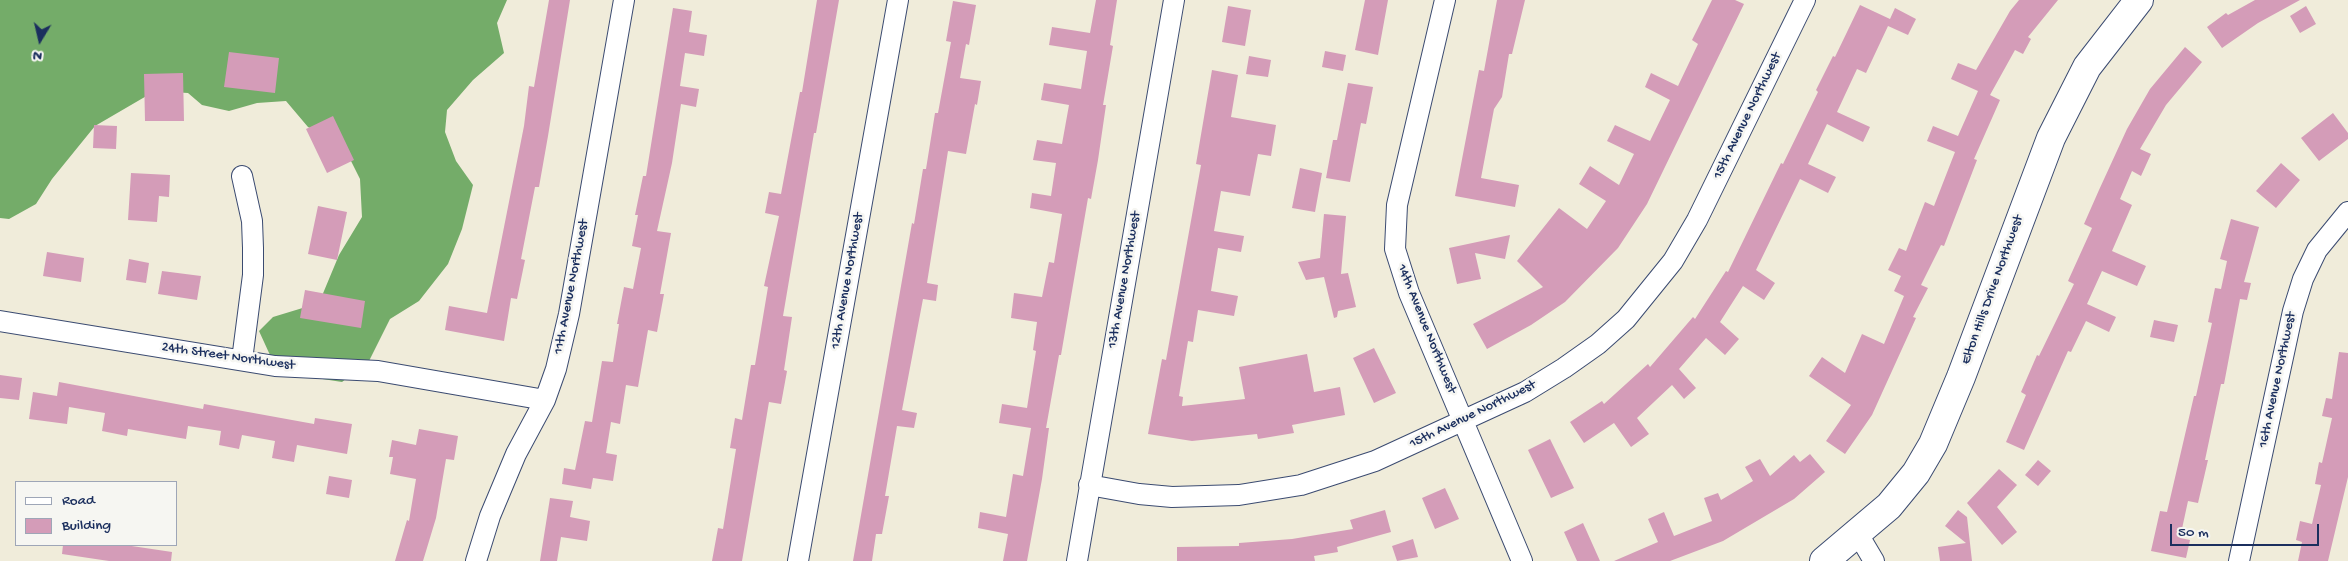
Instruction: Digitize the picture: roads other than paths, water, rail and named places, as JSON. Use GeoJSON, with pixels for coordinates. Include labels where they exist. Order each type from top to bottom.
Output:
{"type":"FeatureCollection","features":[{"type":"Feature","properties":{"kind":"main road","name":"Elton Hills Drive Northwest"},"geometry":{"type":"LineString","coordinates":[[1824,561],[1889,506],[1916,473],[1933,444],[1961,377],[2051,138],[2087,67],[2139,0]]}},
{"type":"Feature","properties":{"kind":"street","name":"11th Avenue Northwest"},"geometry":{"type":"LineString","coordinates":[[476,561],[483,533],[516,454],[544,400],[556,369],[569,314],[624,0]]}},
{"type":"Feature","properties":{"kind":"street","name":"12th Avenue Northwest"},"geometry":{"type":"LineString","coordinates":[[798,561],[898,0]]}},
{"type":"Feature","properties":{"kind":"street","name":"13th Avenue Northwest"},"geometry":{"type":"LineString","coordinates":[[1077,561],[1174,0]]}},
{"type":"Feature","properties":{"kind":"street","name":"14th Avenue Northwest"},"geometry":{"type":"LineString","coordinates":[[1445,0],[1397,205],[1395,248],[1409,293],[1522,561]]}},
{"type":"Feature","properties":{"kind":"street","name":"15th Avenue Northwest"},"geometry":{"type":"LineString","coordinates":[[1089,485],[1138,494],[1172,497],[1207,497],[1268,492],[1351,471],[1525,392],[1564,368],[1598,344],[1646,297],[1673,262],[1697,220],[1805,0]]}},
{"type":"Feature","properties":{"kind":"street"},"geometry":{"type":"LineString","coordinates":[[242,176],[252,221],[253,257],[253,275],[242,360]]}},
{"type":"Feature","properties":{"kind":"street","name":"16th Avenue Northwest"},"geometry":{"type":"LineString","coordinates":[[2239,561],[2293,311],[2303,279],[2317,250],[2348,212]]}},
{"type":"Feature","properties":{"kind":"street","name":"24th Street Northwest"},"geometry":{"type":"LineString","coordinates":[[0,321],[275,366],[378,370],[544,400]]}},
{"type":"Feature","properties":{"kind":"street"},"geometry":{"type":"LineString","coordinates":[[1858,534],[1874,561]]}}]}
